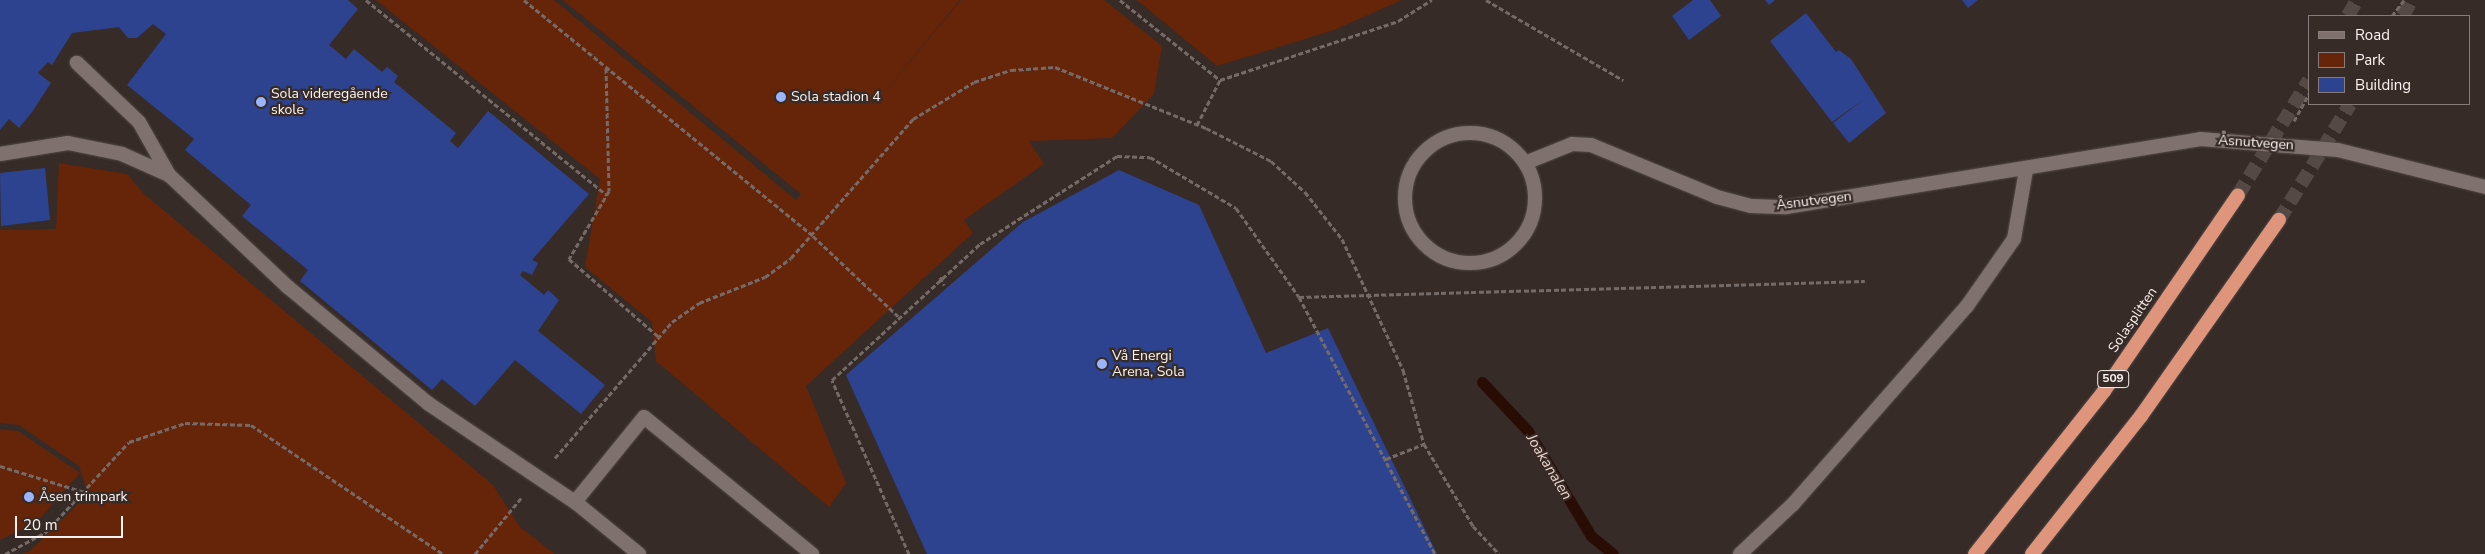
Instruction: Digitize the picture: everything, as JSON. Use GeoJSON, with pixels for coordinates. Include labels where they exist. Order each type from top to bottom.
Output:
{"type":"FeatureCollection","features":[{"type":"Feature","properties":{"kind":"highway","name":"Solasplitten"},"geometry":{"type":"LineString","coordinates":[[1975,554],[2104,391],[2238,195]]}},
{"type":"Feature","properties":{"kind":"highway"},"geometry":{"type":"LineString","coordinates":[[2032,554],[2140,416],[2279,220]]}},
{"type":"Feature","properties":{"kind":"street"},"geometry":{"type":"LineString","coordinates":[[77,63],[139,122],[169,175],[288,287],[428,404],[575,502],[639,554]]}},
{"type":"Feature","properties":{"kind":"street"},"geometry":{"type":"LineString","coordinates":[[1470,133],[1492,136],[1511,147],[1526,163],[1534,182],[1530,224],[1518,242],[1502,255],[1482,262],[1461,263],[1423,243],[1411,226],[1405,205],[1407,184],[1415,163],[1429,147],[1470,133]]}},
{"type":"Feature","properties":{"kind":"street","name":"Åsnutvegen"},"geometry":{"type":"LineString","coordinates":[[1526,163],[1564,147],[1591,145],[1717,197],[1751,206],[1786,207],[2026,170],[2200,139],[2338,150],[2485,187]]}},
{"type":"Feature","properties":{"kind":"street"},"geometry":{"type":"LineString","coordinates":[[0,154],[68,143],[122,154],[169,175]]}},
{"type":"Feature","properties":{"kind":"street"},"geometry":{"type":"LineString","coordinates":[[1740,554],[1793,504],[1967,306],[2014,240],[2026,170]]}},
{"type":"Feature","properties":{"kind":"street"},"geometry":{"type":"LineString","coordinates":[[575,502],[644,417],[812,554]]}},
{"type":"Feature","properties":{"kind":"path"},"geometry":{"type":"LineString","coordinates":[[366,0],[607,195]]}},
{"type":"Feature","properties":{"kind":"path"},"geometry":{"type":"LineString","coordinates":[[524,0],[813,236],[898,316]]}},
{"type":"Feature","properties":{"kind":"path"},"geometry":{"type":"LineString","coordinates":[[1120,0],[1220,80]]}},
{"type":"Feature","properties":{"kind":"path"},"geometry":{"type":"LineString","coordinates":[[1197,125],[1220,80],[1398,20],[1432,0]]}},
{"type":"Feature","properties":{"kind":"path"},"geometry":{"type":"LineString","coordinates":[[1486,0],[1623,80]]}},
{"type":"Feature","properties":{"kind":"path"},"geometry":{"type":"LineString","coordinates":[[2393,15],[2404,0]]}},
{"type":"Feature","properties":{"kind":"path"},"geometry":{"type":"LineString","coordinates":[[606,67],[607,195],[569,259],[658,336]]}},
{"type":"Feature","properties":{"kind":"path"},"geometry":{"type":"LineString","coordinates":[[475,554],[658,336],[699,303],[765,277],[813,236],[913,119],[974,82],[1011,70],[1055,68],[1197,125],[1271,161],[1305,192],[1342,239],[1364,293],[1403,370],[1424,444],[1473,526],[1499,554]]}},
{"type":"Feature","properties":{"kind":"path"},"geometry":{"type":"LineString","coordinates":[[2294,122],[2308,96]]}},
{"type":"Feature","properties":{"kind":"path"},"geometry":{"type":"LineString","coordinates":[[908,554],[832,380],[940,277],[1017,217],[1117,156],[1150,157],[1236,208],[1299,297],[1435,554]]}},
{"type":"Feature","properties":{"kind":"path"},"geometry":{"type":"LineString","coordinates":[[940,277],[944,285]]}},
{"type":"Feature","properties":{"kind":"path"},"geometry":{"type":"LineString","coordinates":[[1299,297],[1364,293],[1865,281]]}},
{"type":"Feature","properties":{"kind":"path"},"geometry":{"type":"LineString","coordinates":[[5,554],[46,532],[129,442],[185,423],[251,425],[443,554]]}},
{"type":"Feature","properties":{"kind":"path"},"geometry":{"type":"LineString","coordinates":[[1386,459],[1424,444]]}},
{"type":"Feature","properties":{"kind":"path"},"geometry":{"type":"LineString","coordinates":[[0,466],[84,492]]}},
{"type":"Feature","properties":{"kind":"green space"},"geometry":{"type":"Polygon","coordinates":[[[376,0],[554,0],[796,200],[801,194],[563,0],[960,0],[869,111],[961,0],[1104,0],[1162,46],[1154,94],[1112,138],[1029,141],[1044,164],[964,220],[973,233],[806,386],[846,483],[829,507],[656,361],[652,322],[585,267],[600,179],[376,0]]]}},
{"type":"Feature","properties":{"kind":"green space"},"geometry":{"type":"Polygon","coordinates":[[[1137,0],[1402,0],[1334,30],[1217,66],[1137,0]]]}},
{"type":"Feature","properties":{"kind":"green space"},"geometry":{"type":"Polygon","coordinates":[[[59,163],[127,174],[144,194],[493,485],[520,527],[555,554],[21,554],[30,551],[88,494],[79,466],[19,425],[0,423],[0,230],[56,229],[59,163]]]}},
{"type":"Feature","properties":{"kind":"green space","name":"Åsen trimpark"},"geometry":{"type":"Polygon","coordinates":[[[0,429],[18,431],[80,473],[37,522],[0,540],[0,429]]]}},
{"type":"Feature","properties":{"kind":"building","name":"Sola videregående skole"},"geometry":{"type":"Polygon","coordinates":[[[0,0],[348,0],[358,9],[329,45],[346,59],[354,49],[382,72],[387,67],[398,76],[394,82],[456,133],[450,141],[458,148],[488,111],[589,194],[532,260],[538,263],[532,275],[523,271],[520,275],[544,295],[548,290],[559,300],[538,331],[605,385],[581,414],[515,360],[475,406],[442,379],[432,390],[300,281],[308,270],[242,216],[251,205],[185,150],[194,139],[127,85],[166,34],[153,24],[137,38],[128,38],[119,27],[72,33],[52,65],[48,62],[38,73],[51,83],[32,112],[19,128],[9,119],[0,130],[0,0]]]}},
{"type":"Feature","properties":{"kind":"building"},"geometry":{"type":"Polygon","coordinates":[[[1693,0],[1710,0],[1721,16],[1689,40],[1672,16],[1693,0]]]}},
{"type":"Feature","properties":{"kind":"building"},"geometry":{"type":"Polygon","coordinates":[[[1765,0],[1775,0],[1769,5],[1765,0]]]}},
{"type":"Feature","properties":{"kind":"building"},"geometry":{"type":"Polygon","coordinates":[[[1962,0],[1978,0],[1968,8],[1962,0]]]}},
{"type":"Feature","properties":{"kind":"building"},"geometry":{"type":"Polygon","coordinates":[[[1806,13],[1836,52],[1839,50],[1851,59],[1886,113],[1849,143],[1833,123],[1864,99],[1832,122],[1770,41],[1806,13]]]}},
{"type":"Feature","properties":{"kind":"building"},"geometry":{"type":"Polygon","coordinates":[[[45,168],[50,220],[1,226],[0,173],[45,168]]]}},
{"type":"Feature","properties":{"kind":"building","name":"Vå Energi Arena, Sola"},"geometry":{"type":"Polygon","coordinates":[[[1119,170],[1199,205],[1266,353],[1328,328],[1437,554],[927,554],[846,375],[1023,222],[1119,170]]]}},
{"type":"Feature","properties":{"kind":"waterway","name":"Joakanalen"},"geometry":{"type":"LineString","coordinates":[[1482,382],[1528,431],[1591,536],[1613,554]]}},
{"type":"Feature","properties":{"kind":"tunnel"},"geometry":{"type":"LineString","coordinates":[[2349,15],[2357,0]]}},
{"type":"Feature","properties":{"kind":"tunnel"},"geometry":{"type":"LineString","coordinates":[[2404,15],[2411,0]]}},
{"type":"Feature","properties":{"kind":"tunnel"},"geometry":{"type":"LineString","coordinates":[[2238,195],[2308,82]]}},
{"type":"Feature","properties":{"kind":"tunnel"},"geometry":{"type":"LineString","coordinates":[[2279,220],[2349,105]]}},
{"type":"Feature","properties":{"kind":"place","name":"Sola stadion 4"},"geometry":{"type":"Point","coordinates":[781,97]}},
{"type":"Feature","properties":{"kind":"place","name":"Sola videregående skole"},"geometry":{"type":"Point","coordinates":[261,102]}},
{"type":"Feature","properties":{"kind":"place","name":"Vå Energi Arena, Sola"},"geometry":{"type":"Point","coordinates":[1102,364]}},
{"type":"Feature","properties":{"kind":"place","name":"Åsen trimpark"},"geometry":{"type":"Point","coordinates":[29,497]}}]}
